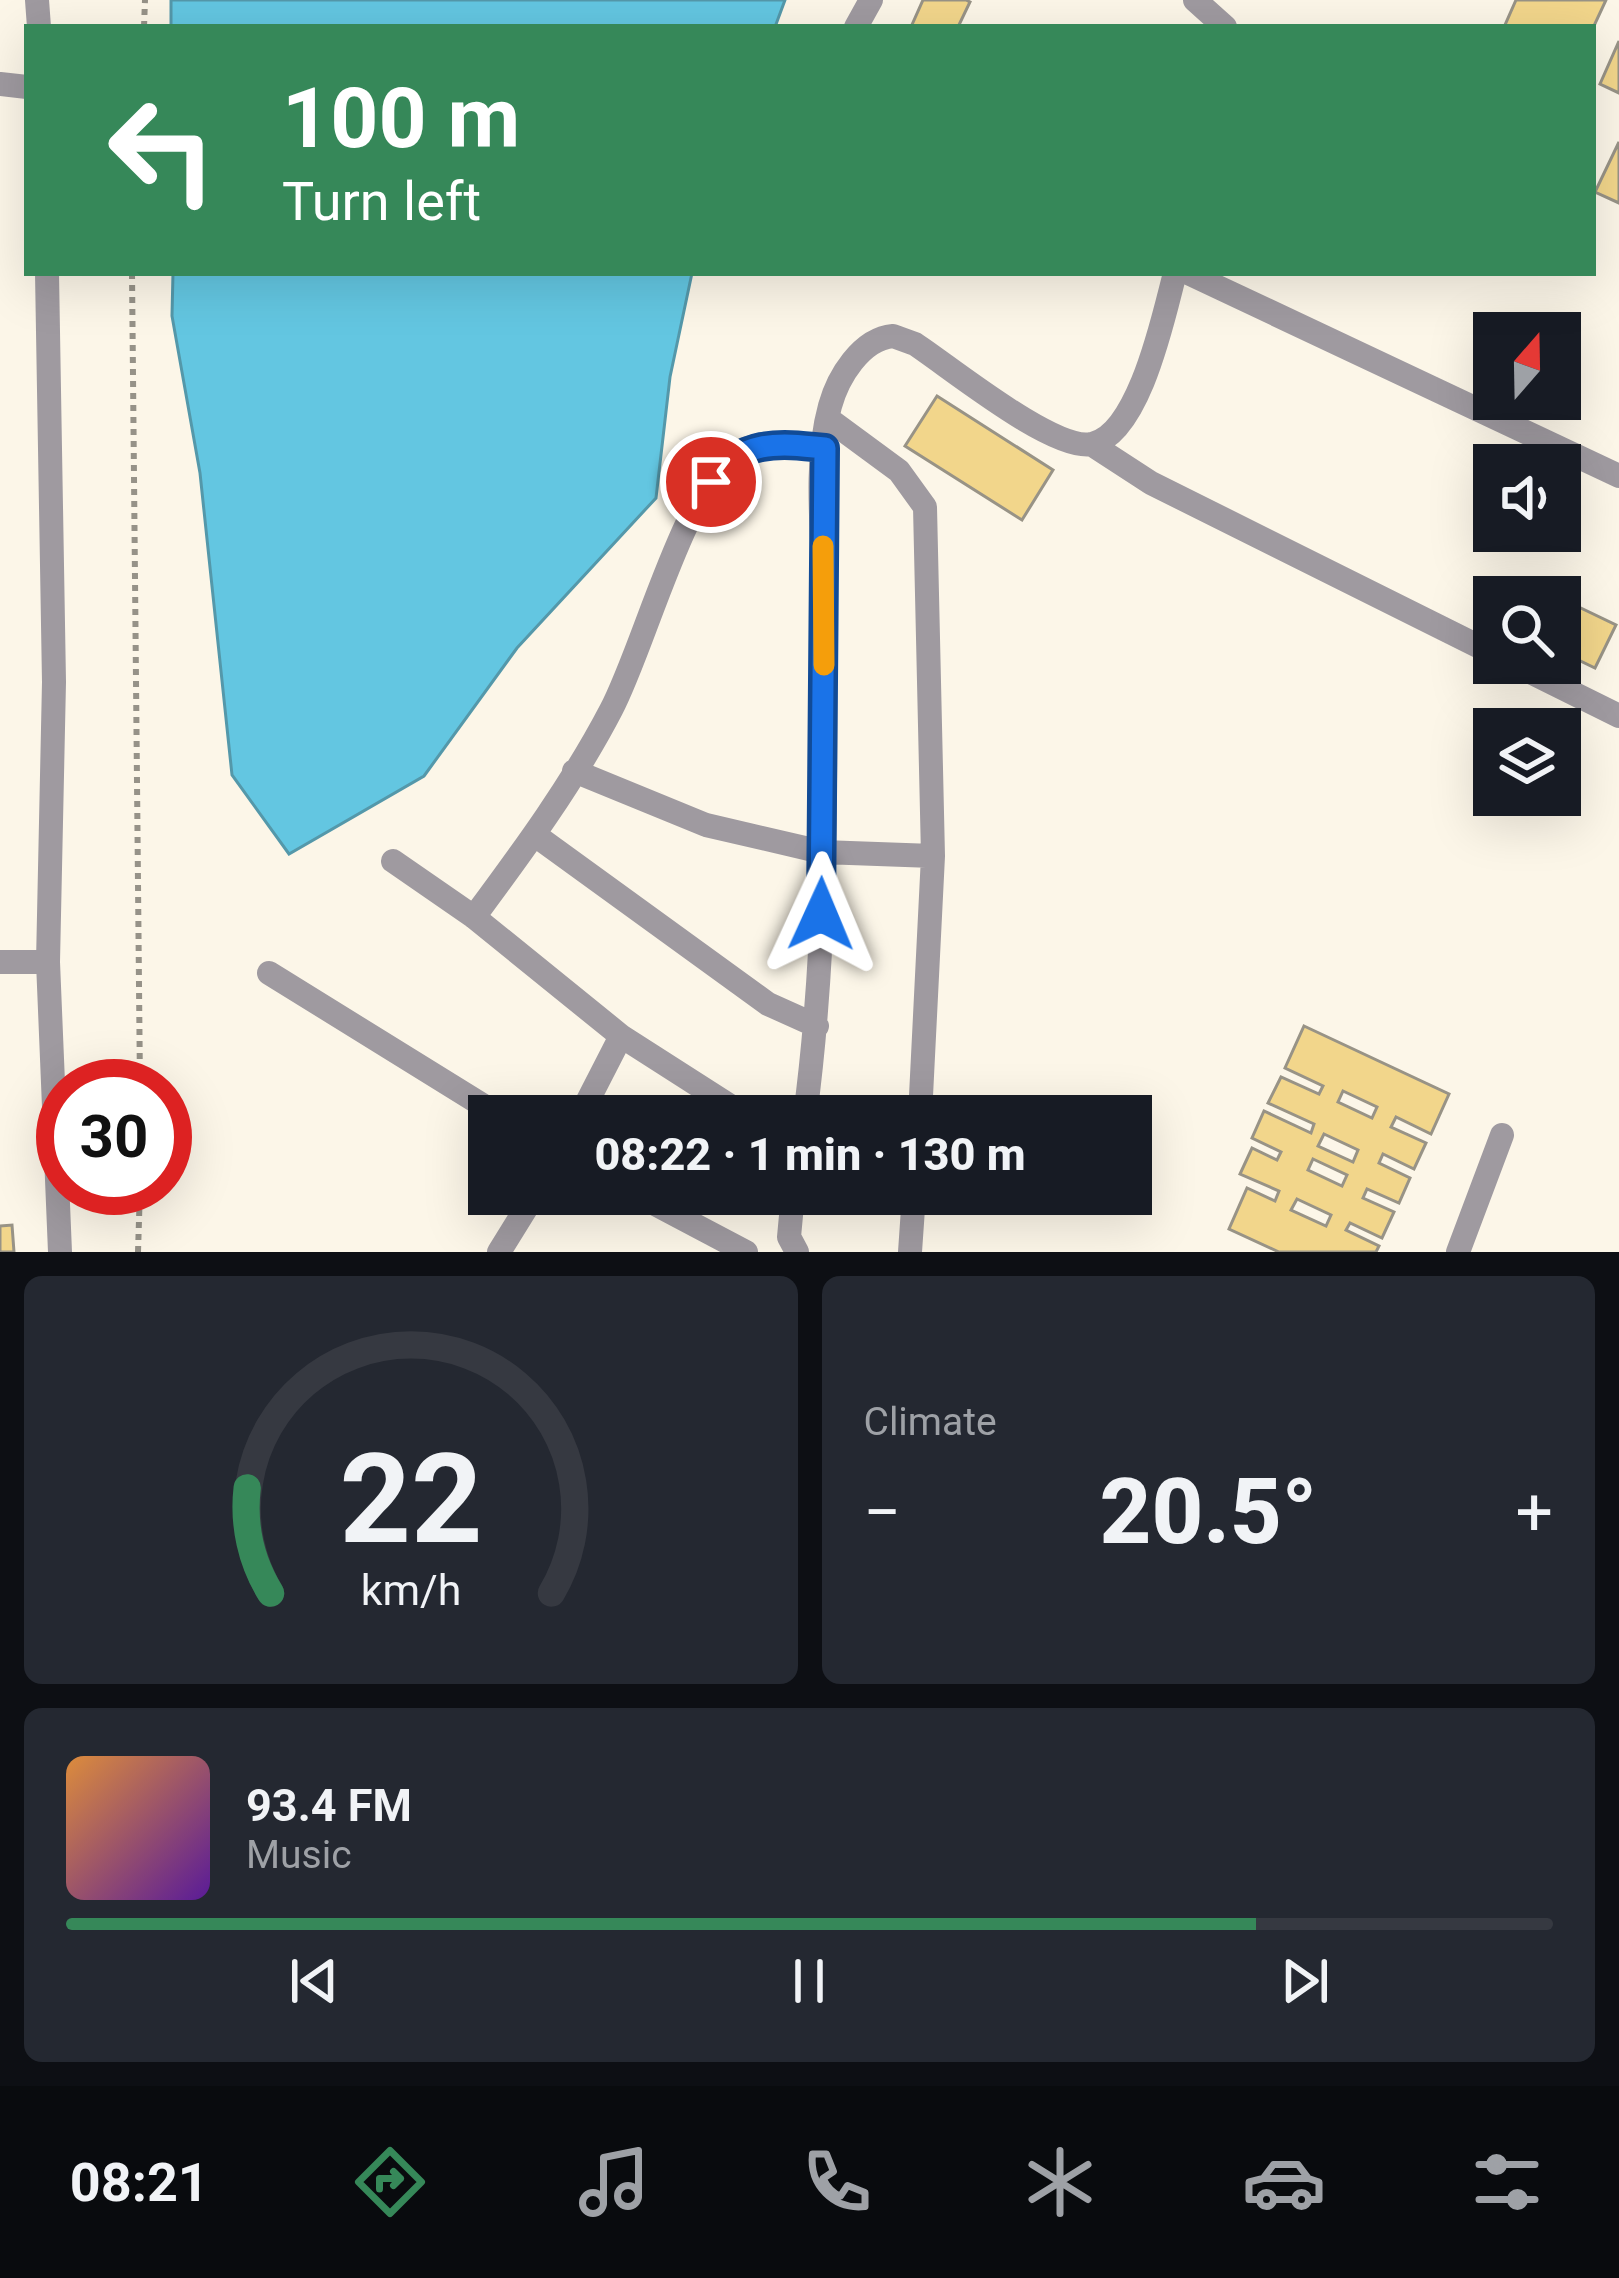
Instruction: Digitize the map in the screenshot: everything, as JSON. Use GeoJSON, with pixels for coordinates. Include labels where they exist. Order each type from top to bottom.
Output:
{"type":"FeatureCollection","features":[{"type":"Feature","properties":{"kind":"street"},"geometry":{"type":"LineString","coordinates":[[1195,0],[1222,24]]}},
{"type":"Feature","properties":{"kind":"street"},"geometry":{"type":"LineString","coordinates":[[47,276],[54,682],[48,962],[60,1252]]}},
{"type":"Feature","properties":{"kind":"street"},"geometry":{"type":"LineString","coordinates":[[1091,444],[1109,436],[1129,409],[1156,344],[1174,276]]}},
{"type":"Feature","properties":{"kind":"street"},"geometry":{"type":"LineString","coordinates":[[1194,276],[1619,476]]}},
{"type":"Feature","properties":{"kind":"street"},"geometry":{"type":"LineString","coordinates":[[808,1095],[817,1025],[822,851],[827,418],[852,363],[867,345],[893,335],[915,344],[1056,437],[1091,444],[1151,483],[1473,644]]}},
{"type":"Feature","properties":{"kind":"street"},"geometry":{"type":"LineString","coordinates":[[827,418],[899,471],[925,507],[933,856],[921,1095]]}},
{"type":"Feature","properties":{"kind":"street"},"geometry":{"type":"LineString","coordinates":[[474,917],[535,835],[611,711],[695,511],[719,471],[745,448],[782,444],[825,448]]}},
{"type":"Feature","properties":{"kind":"street"},"geometry":{"type":"LineString","coordinates":[[1554,684],[1619,716]]}},
{"type":"Feature","properties":{"kind":"street"},"geometry":{"type":"LineString","coordinates":[[574,771],[706,825],[822,851],[933,856]]}},
{"type":"Feature","properties":{"kind":"street"},"geometry":{"type":"LineString","coordinates":[[535,835],[768,1004],[817,1025]]}},
{"type":"Feature","properties":{"kind":"street"},"geometry":{"type":"LineString","coordinates":[[393,861],[474,917],[621,1036],[713,1095]]}},
{"type":"Feature","properties":{"kind":"street"},"geometry":{"type":"LineString","coordinates":[[0,962],[48,962]]}},
{"type":"Feature","properties":{"kind":"street"},"geometry":{"type":"LineString","coordinates":[[269,973],[468,1096]]}},
{"type":"Feature","properties":{"kind":"street"},"geometry":{"type":"LineString","coordinates":[[591,1095],[621,1036]]}},
{"type":"Feature","properties":{"kind":"street"},"geometry":{"type":"LineString","coordinates":[[1459,1252],[1502,1135]]}},
{"type":"Feature","properties":{"kind":"street"},"geometry":{"type":"LineString","coordinates":[[500,1252],[523,1215]]}},
{"type":"Feature","properties":{"kind":"street"},"geometry":{"type":"LineString","coordinates":[[675,1215],[746,1252]]}},
{"type":"Feature","properties":{"kind":"street"},"geometry":{"type":"LineString","coordinates":[[792,1215],[789,1237],[797,1252]]}},
{"type":"Feature","properties":{"kind":"street"},"geometry":{"type":"LineString","coordinates":[[910,1252],[913,1215]]}},
{"type":"Feature","properties":{"kind":"path"},"geometry":{"type":"LineString","coordinates":[[132,276],[140,1059]]}},
{"type":"Feature","properties":{"kind":"path"},"geometry":{"type":"LineString","coordinates":[[138,1252],[139,1215]]}},
{"type":"Feature","properties":{"kind":"water"},"geometry":{"type":"Polygon","coordinates":[[[171,0],[785,0],[776,24],[171,24],[171,0]]]}},
{"type":"Feature","properties":{"kind":"water"},"geometry":{"type":"Polygon","coordinates":[[[173,276],[691,276],[670,377],[656,498],[517,648],[424,776],[289,854],[232,775],[200,473],[172,316],[173,276]]]}},
{"type":"Feature","properties":{"kind":"building"},"geometry":{"type":"Polygon","coordinates":[[[923,0],[970,2],[959,24],[912,24],[923,0]]]}},
{"type":"Feature","properties":{"kind":"building"},"geometry":{"type":"Polygon","coordinates":[[[1516,0],[1606,0],[1595,24],[1505,24],[1516,0]]]}},
{"type":"Feature","properties":{"kind":"building"},"geometry":{"type":"Polygon","coordinates":[[[1619,41],[1619,93],[1600,84],[1619,41]]]}},
{"type":"Feature","properties":{"kind":"building"},"geometry":{"type":"Polygon","coordinates":[[[1619,142],[1619,203],[1596,190],[1619,142]]]}},
{"type":"Feature","properties":{"kind":"building"},"geometry":{"type":"Polygon","coordinates":[[[937,396],[1053,470],[1022,520],[905,446],[937,396]]]}},
{"type":"Feature","properties":{"kind":"building"},"geometry":{"type":"Polygon","coordinates":[[[1581,608],[1616,625],[1595,668],[1581,661],[1581,608]]]}},
{"type":"Feature","properties":{"kind":"building"},"geometry":{"type":"Polygon","coordinates":[[[1304,1026],[1449,1094],[1431,1134],[1396,1117],[1391,1127],[1426,1143],[1414,1169],[1383,1154],[1379,1163],[1410,1178],[1399,1203],[1367,1189],[1363,1198],[1394,1212],[1382,1238],[1350,1223],[1346,1230],[1379,1246],[1376,1252],[1279,1252],[1229,1229],[1247,1188],[1275,1201],[1279,1191],[1240,1174],[1252,1148],[1277,1160],[1281,1152],[1252,1138],[1264,1111],[1311,1133],[1314,1124],[1268,1103],[1281,1077],[1319,1094],[1323,1086],[1285,1068],[1304,1026]],[[1343,1091],[1338,1102],[1372,1118],[1377,1107],[1343,1091]],[[1324,1134],[1318,1146],[1353,1162],[1358,1150],[1324,1134]],[[1313,1159],[1308,1170],[1342,1186],[1347,1175],[1313,1159]],[[1297,1199],[1291,1210],[1326,1226],[1331,1215],[1297,1199]]]}},
{"type":"Feature","properties":{"kind":"building"},"geometry":{"type":"Polygon","coordinates":[[[12,1225],[14,1252],[0,1252],[0,1226],[12,1225]]]}},
{"type":"Feature","properties":{"kind":"slow traffic"},"geometry":{"type":"LineString","coordinates":[[823,546],[824,665]]}},
{"type":"Feature","properties":{"kind":"route"},"geometry":{"type":"LineString","coordinates":[[711,482],[745,448],[782,444],[825,448],[821,914]]}}]}
